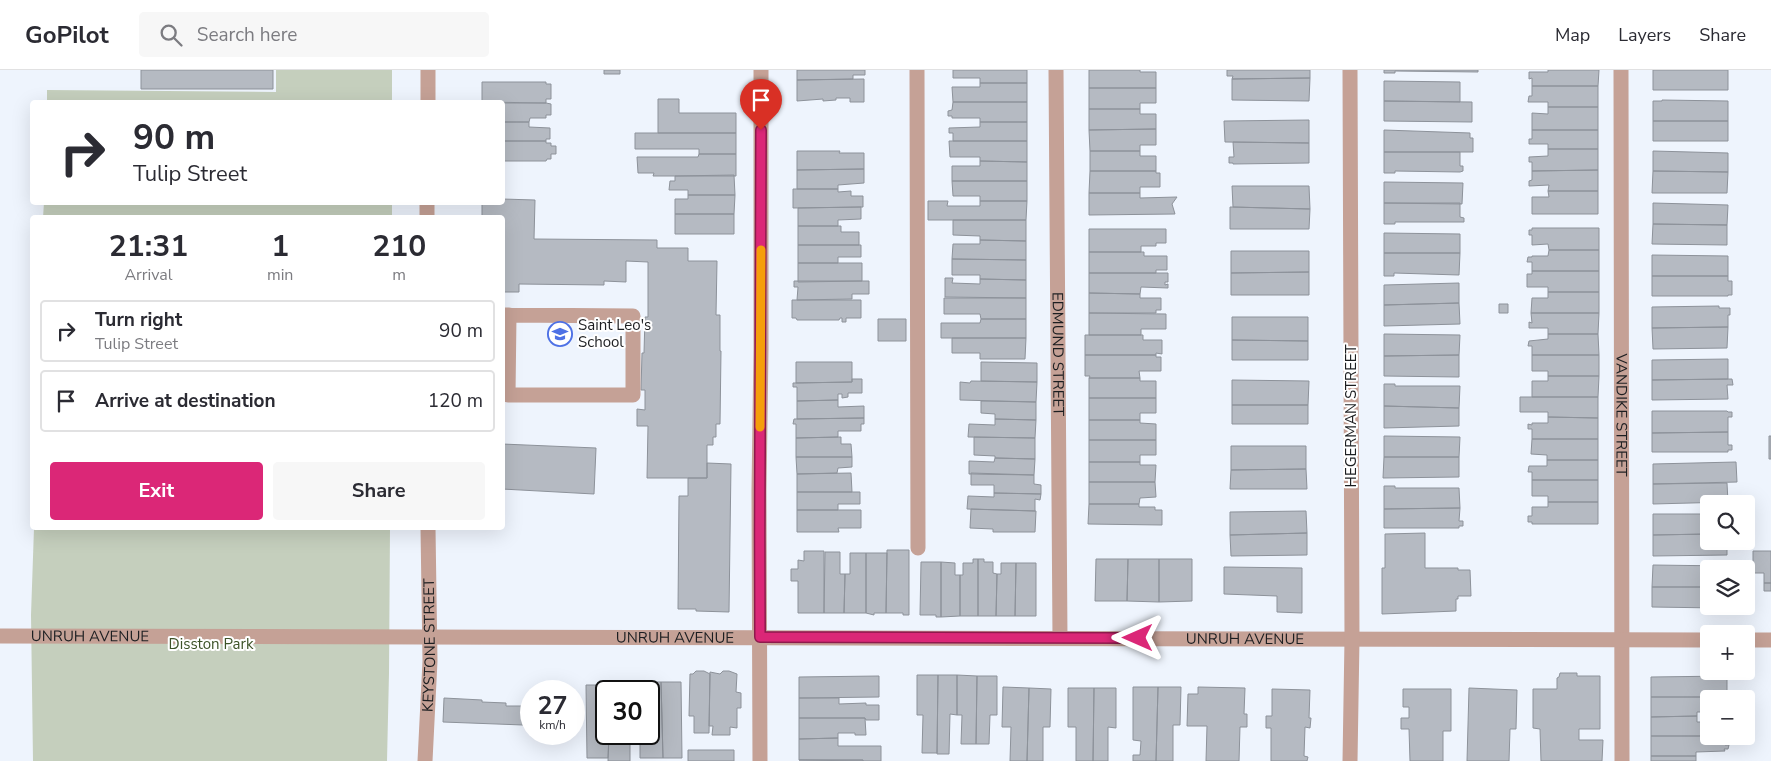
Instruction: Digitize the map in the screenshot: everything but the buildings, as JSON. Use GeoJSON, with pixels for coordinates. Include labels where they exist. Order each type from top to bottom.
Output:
{"type":"FeatureCollection","features":[{"type":"Feature","properties":{"kind":"street"},"geometry":{"type":"LineString","coordinates":[[428,70],[428,100]]}},
{"type":"Feature","properties":{"kind":"street"},"geometry":{"type":"LineString","coordinates":[[760,761],[761,70]]}},
{"type":"Feature","properties":{"kind":"street"},"geometry":{"type":"LineString","coordinates":[[917,70],[918,548]]}},
{"type":"Feature","properties":{"kind":"street","name":"EDMUND STREET"},"geometry":{"type":"LineString","coordinates":[[1056,70],[1060,638]]}},
{"type":"Feature","properties":{"kind":"street","name":"HEGERMAN STREET"},"geometry":{"type":"LineString","coordinates":[[1350,70],[1352,639],[1350,761]]}},
{"type":"Feature","properties":{"kind":"street","name":"VANDIKE STREET"},"geometry":{"type":"LineString","coordinates":[[1621,70],[1622,761]]}},
{"type":"Feature","properties":{"kind":"street"},"geometry":{"type":"LineString","coordinates":[[506,315],[633,316],[633,396],[508,395],[506,315]]}},
{"type":"Feature","properties":{"kind":"street","name":"KEYSTONE STREET"},"geometry":{"type":"LineString","coordinates":[[424,761],[430,636],[428,530]]}},
{"type":"Feature","properties":{"kind":"street","name":"UNRUH AVENUE"},"geometry":{"type":"LineString","coordinates":[[0,636],[1700,640]]}},
{"type":"Feature","properties":{"kind":"street"},"geometry":{"type":"LineString","coordinates":[[1755,640],[1771,640]]}},
{"type":"Feature","properties":{"kind":"green space"},"geometry":{"type":"Polygon","coordinates":[[[276,70],[392,70],[392,100],[47,100],[47,90],[276,92],[276,70]]]}},
{"type":"Feature","properties":{"kind":"green space"},"geometry":{"type":"Polygon","coordinates":[[[44,205],[392,205],[392,215],[43,215],[44,205]]]}},
{"type":"Feature","properties":{"kind":"green space","name":"Disston Park"},"geometry":{"type":"Polygon","coordinates":[[[34,530],[390,530],[387,761],[33,761],[31,615],[34,530]]]}},
{"type":"Feature","properties":{"kind":"slow traffic"},"geometry":{"type":"LineString","coordinates":[[760,427],[761,250]]}},
{"type":"Feature","properties":{"kind":"place","name":"Saint Leo's School"},"geometry":{"type":"Point","coordinates":[560,334]}},
{"type":"Feature","properties":{"kind":"route"},"geometry":{"type":"LineString","coordinates":[[761,130],[760,637],[1138,638]]}}]}
